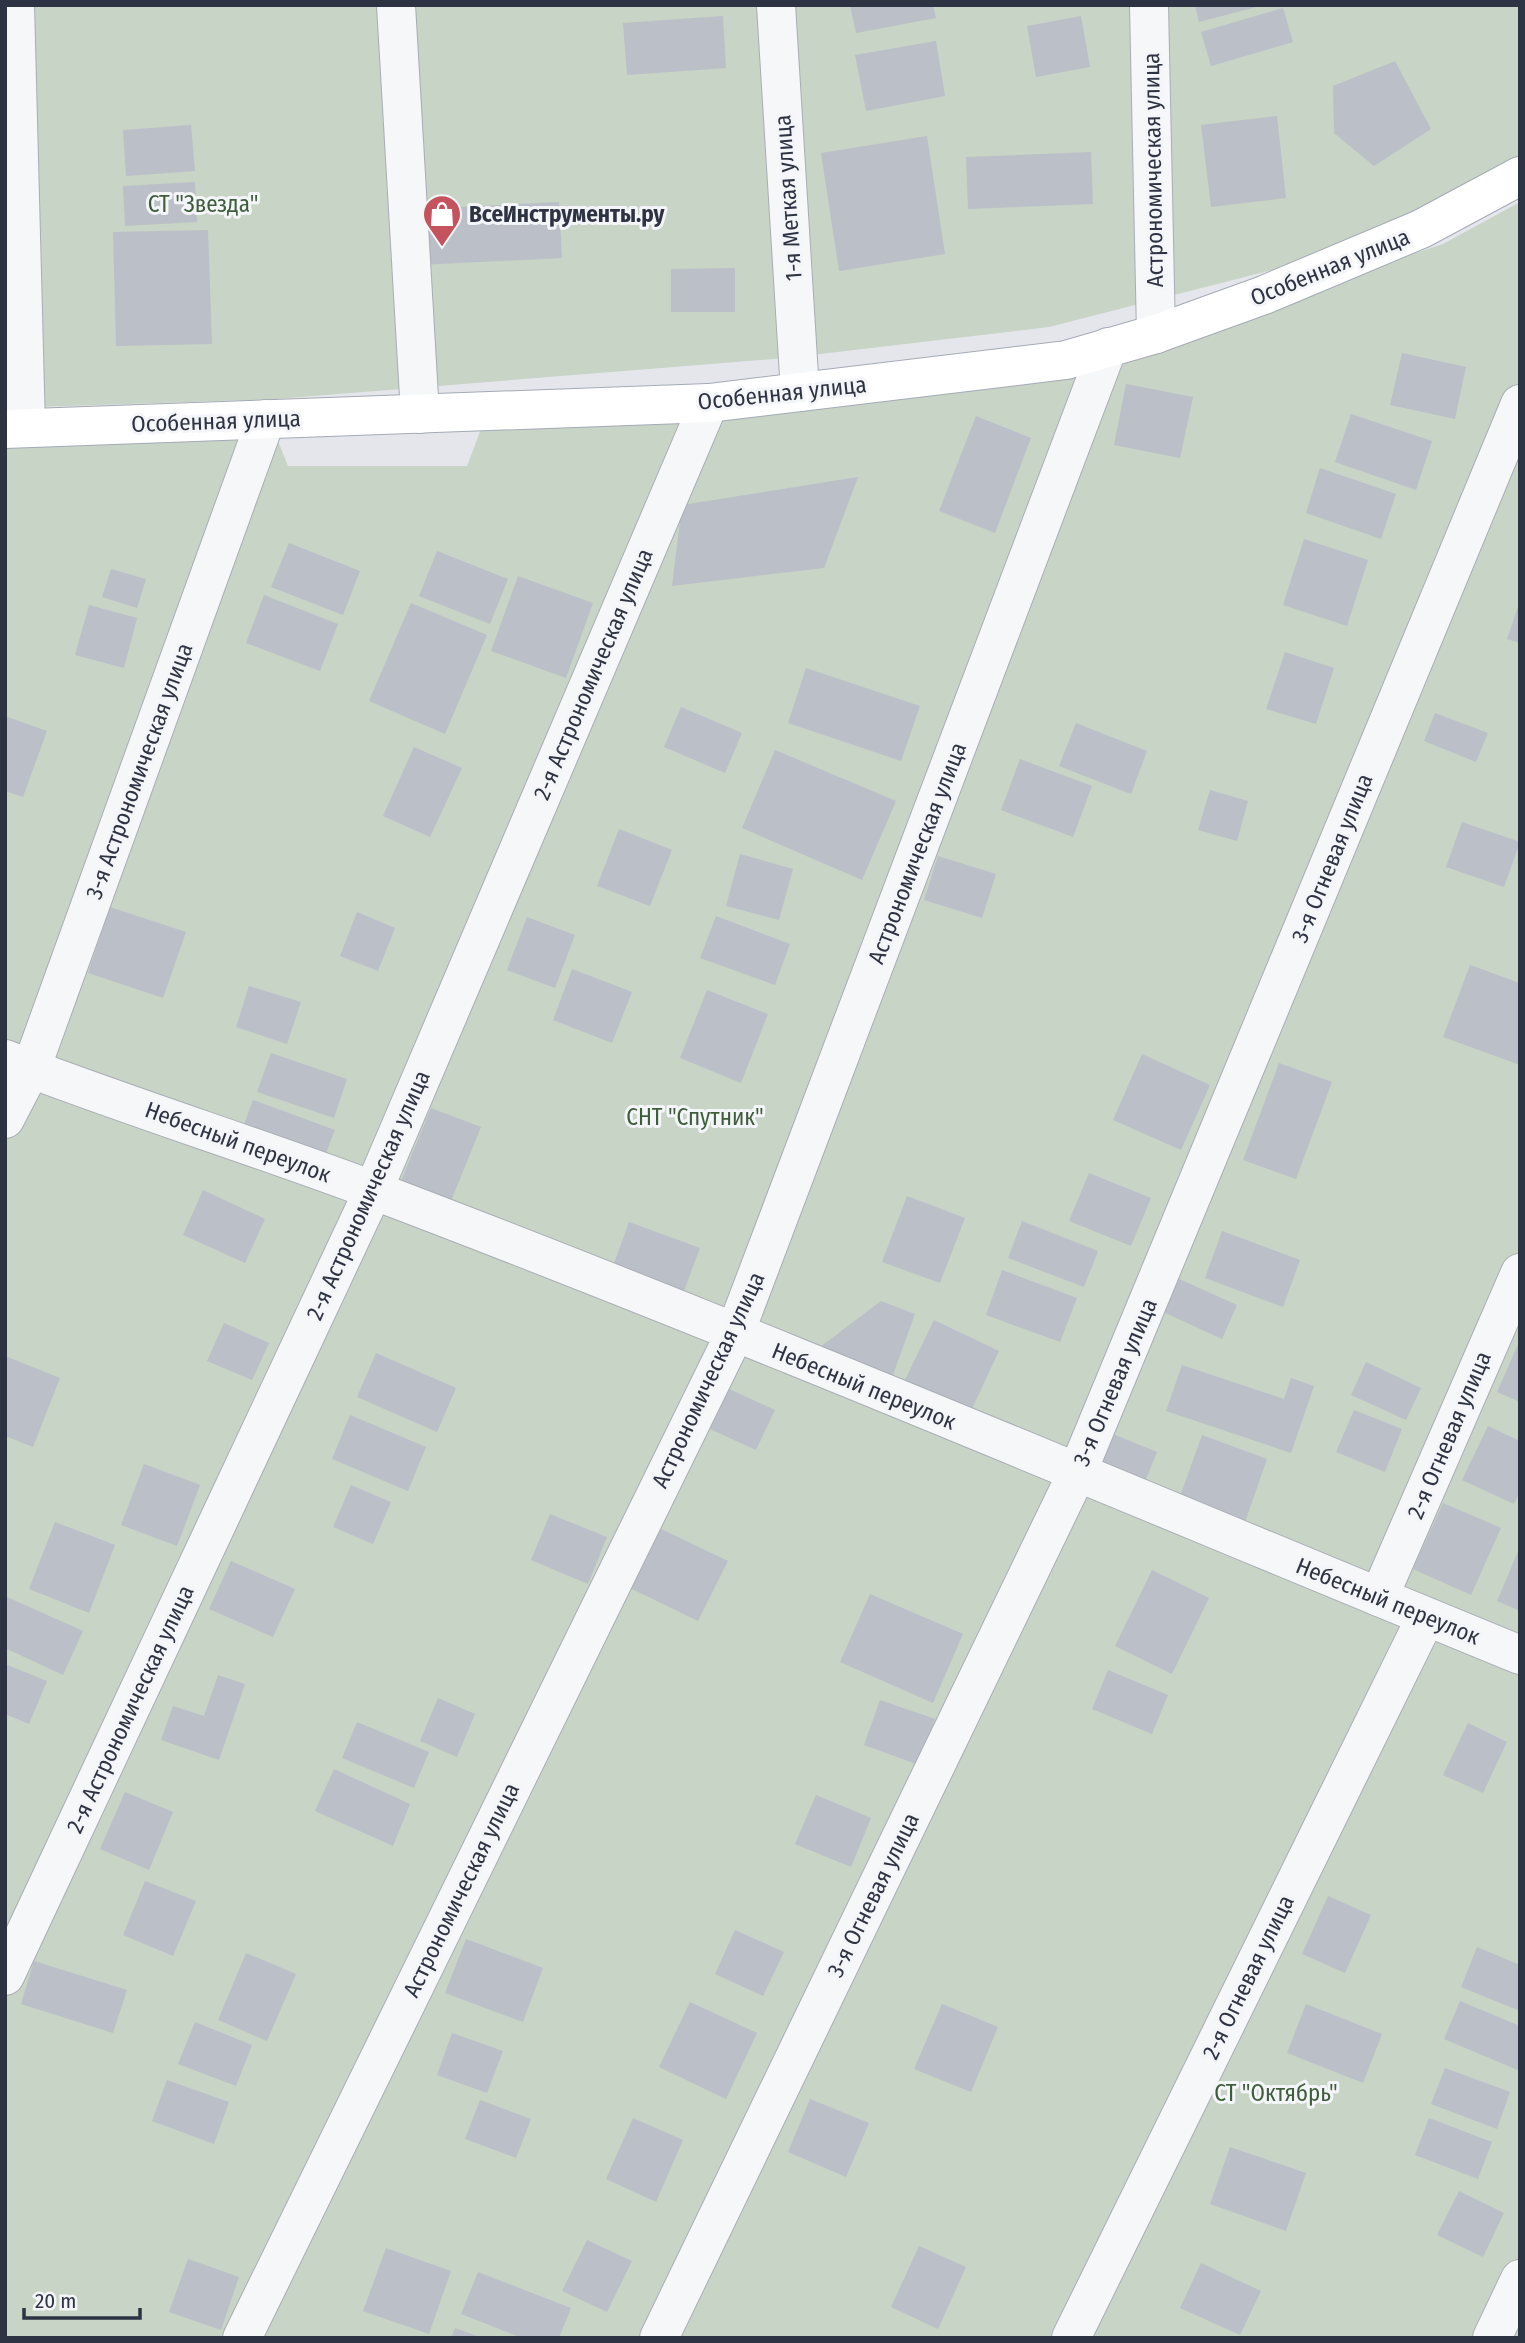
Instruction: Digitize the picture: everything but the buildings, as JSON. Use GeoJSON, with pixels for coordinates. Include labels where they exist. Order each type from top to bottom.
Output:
{"type":"FeatureCollection","features":[{"type":"Feature","properties":{"kind":"main road","name":"Особенная улица"},"geometry":{"type":"LineString","coordinates":[[16,429],[709,403],[1066,360],[1156,334],[1264,295],[1421,229],[1520,176]]}},
{"type":"Feature","properties":{"kind":"lane"},"geometry":{"type":"LineString","coordinates":[[15,5],[16,429]]}},
{"type":"Feature","properties":{"kind":"lane"},"geometry":{"type":"LineString","coordinates":[[396,5],[420,414]]}},
{"type":"Feature","properties":{"kind":"lane","name":"1-я Меткая улица"},"geometry":{"type":"LineString","coordinates":[[776,5],[800,392]]}},
{"type":"Feature","properties":{"kind":"lane","name":"Астрономическая улица"},"geometry":{"type":"LineString","coordinates":[[1149,5],[1156,334]]}},
{"type":"Feature","properties":{"kind":"lane","name":"Астрономическая улица"},"geometry":{"type":"LineString","coordinates":[[242,2338],[735,1333],[1108,348]]}},
{"type":"Feature","properties":{"kind":"lane","name":"2-я Астрономическая улица"},"geometry":{"type":"LineString","coordinates":[[5,1976],[373,1191],[709,403]]}},
{"type":"Feature","properties":{"kind":"lane","name":"3-я Огневая улица"},"geometry":{"type":"LineString","coordinates":[[659,2338],[1077,1474],[1520,404]]}},
{"type":"Feature","properties":{"kind":"lane","name":"3-я Астрономическая улица"},"geometry":{"type":"LineString","coordinates":[[5,1119],[18,1064],[266,419]]}},
{"type":"Feature","properties":{"kind":"lane","name":"Небесный переулок"},"geometry":{"type":"LineString","coordinates":[[18,1064],[373,1191],[735,1333],[1520,1655]]}},
{"type":"Feature","properties":{"kind":"lane","name":"2-я Огневая улица"},"geometry":{"type":"LineString","coordinates":[[1379,1597],[1520,1273]]}},
{"type":"Feature","properties":{"kind":"lane","name":"2-я Огневая улица"},"geometry":{"type":"LineString","coordinates":[[1071,2338],[1426,1617]]}},
{"type":"Feature","properties":{"kind":"lane"},"geometry":{"type":"LineString","coordinates":[[1492,2338],[1520,2279]]}},
{"type":"Feature","properties":{"kind":"green space","name":"СТ \"Звезда\""},"geometry":{"type":"Polygon","coordinates":[[[5,5],[1520,5],[1520,159],[1311,260],[1049,327],[786,358],[276,399],[5,408],[5,5]]]}},
{"type":"Feature","properties":{"kind":"green space","name":"СНТ \"Спутник\""},"geometry":{"type":"Polygon","coordinates":[[[1520,202],[1520,2338],[5,2338],[5,443],[274,431],[288,466],[467,466],[481,429],[1204,324],[1443,244],[1520,202]]]}},
{"type":"Feature","properties":{"kind":"place","name":"ВсеИнструменты.ру"},"geometry":{"type":"Point","coordinates":[442,248]}},
{"type":"Feature","properties":{"kind":"park label","name":"СТ \"Октябрь\""},"geometry":{"type":"Point","coordinates":[1276,2093]}}]}
